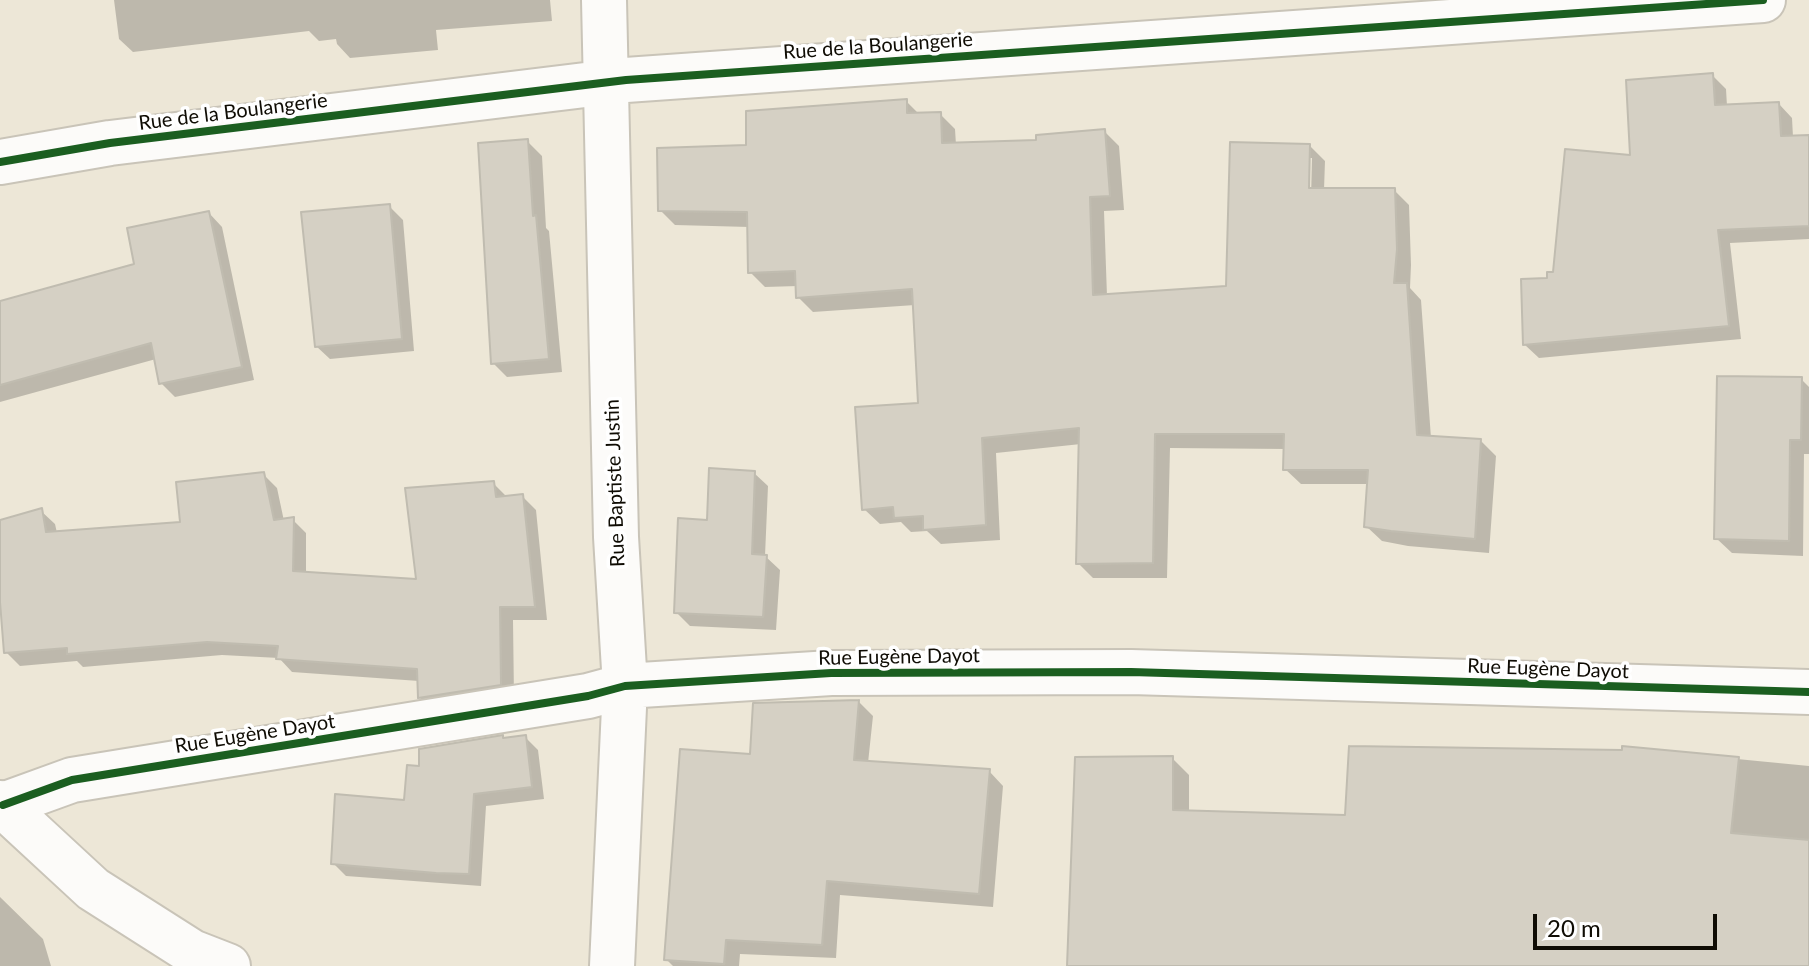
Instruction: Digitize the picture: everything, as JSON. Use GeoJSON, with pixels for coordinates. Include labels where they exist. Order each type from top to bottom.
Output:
{"type":"FeatureCollection","features":[{"type":"Feature","properties":{"kind":"street","name":"Rue Baptiste Justin"},"geometry":{"type":"LineString","coordinates":[[604,0],[616,537],[625,686],[612,966]]}},
{"type":"Feature","properties":{"kind":"street","name":"Rue de la Boulangerie"},"geometry":{"type":"LineString","coordinates":[[0,162],[110,143],[642,79],[1763,0]]}},
{"type":"Feature","properties":{"kind":"street","name":"Rue Eugène Dayot"},"geometry":{"type":"LineString","coordinates":[[1,804],[72,780],[588,696],[625,686],[831,673],[1131,672],[1809,692]]}},
{"type":"Feature","properties":{"kind":"street"},"geometry":{"type":"LineString","coordinates":[[1,804],[93,889],[192,952],[228,966]]}},
{"type":"Feature","properties":{"kind":"building"},"geometry":{"type":"Polygon","coordinates":[[[1713,73],[1715,105],[1779,102],[1781,136],[1809,135],[1809,226],[1718,230],[1729,326],[1523,345],[1521,279],[1547,278],[1547,272],[1553,272],[1565,149],[1630,155],[1626,80],[1713,73]]]}},
{"type":"Feature","properties":{"kind":"building"},"geometry":{"type":"Polygon","coordinates":[[[907,99],[907,113],[941,112],[942,143],[1036,140],[1036,135],[1105,129],[1110,196],[1090,197],[1093,295],[1226,286],[1230,142],[1310,144],[1309,188],[1395,188],[1397,249],[1394,283],[1407,283],[1417,435],[1481,439],[1475,539],[1364,527],[1368,470],[1283,470],[1284,434],[1155,434],[1153,563],[1076,564],[1079,428],[982,438],[986,525],[923,530],[923,516],[894,518],[893,507],[862,510],[855,407],[918,403],[912,289],[796,298],[795,271],[748,273],[747,212],[658,211],[657,148],[746,145],[746,111],[907,99]]]}},
{"type":"Feature","properties":{"kind":"building"},"geometry":{"type":"Polygon","coordinates":[[[528,139],[549,359],[491,364],[478,143],[528,139]]]}},
{"type":"Feature","properties":{"kind":"building"},"geometry":{"type":"Polygon","coordinates":[[[390,204],[402,339],[315,347],[301,212],[390,204]]]}},
{"type":"Feature","properties":{"kind":"building"},"geometry":{"type":"Polygon","coordinates":[[[209,211],[242,367],[159,384],[151,343],[0,385],[0,301],[134,264],[127,228],[209,211]]]}},
{"type":"Feature","properties":{"kind":"building"},"geometry":{"type":"Polygon","coordinates":[[[1717,376],[1802,377],[1801,440],[1790,440],[1789,541],[1714,539],[1717,376]]]}},
{"type":"Feature","properties":{"kind":"building"},"geometry":{"type":"Polygon","coordinates":[[[709,468],[755,471],[752,554],[767,555],[763,617],[674,613],[678,518],[707,520],[709,468]]]}},
{"type":"Feature","properties":{"kind":"building"},"geometry":{"type":"Polygon","coordinates":[[[264,472],[274,520],[294,517],[293,571],[416,579],[405,488],[494,481],[496,497],[523,494],[535,607],[500,607],[501,685],[418,698],[417,669],[276,659],[278,646],[207,642],[67,654],[67,648],[4,653],[0,602],[0,520],[42,508],[46,532],[180,522],[176,482],[264,472]]]}},
{"type":"Feature","properties":{"kind":"building"},"geometry":{"type":"Polygon","coordinates":[[[859,700],[854,760],[990,769],[979,894],[827,881],[822,945],[726,940],[724,964],[664,960],[680,749],[750,754],[753,703],[859,700]]]}},
{"type":"Feature","properties":{"kind":"building"},"geometry":{"type":"Polygon","coordinates":[[[503,735],[503,738],[526,735],[532,787],[474,794],[469,874],[331,864],[335,794],[404,800],[407,765],[419,766],[419,749],[503,735]]]}},
{"type":"Feature","properties":{"kind":"building"},"geometry":{"type":"Polygon","coordinates":[[[1349,746],[1622,750],[1622,746],[1739,757],[1731,833],[1809,840],[1809,966],[1067,966],[1075,757],[1173,756],[1173,810],[1345,815],[1349,746]]]}},
{"type":"Feature","properties":{"kind":"cycle path"},"geometry":{"type":"LineString","coordinates":[[0,162],[110,143],[626,80],[1763,0]]}},
{"type":"Feature","properties":{"kind":"cycle path"},"geometry":{"type":"LineString","coordinates":[[3,805],[72,780],[588,696],[625,686],[831,673],[1131,672],[1809,692]]}}]}
